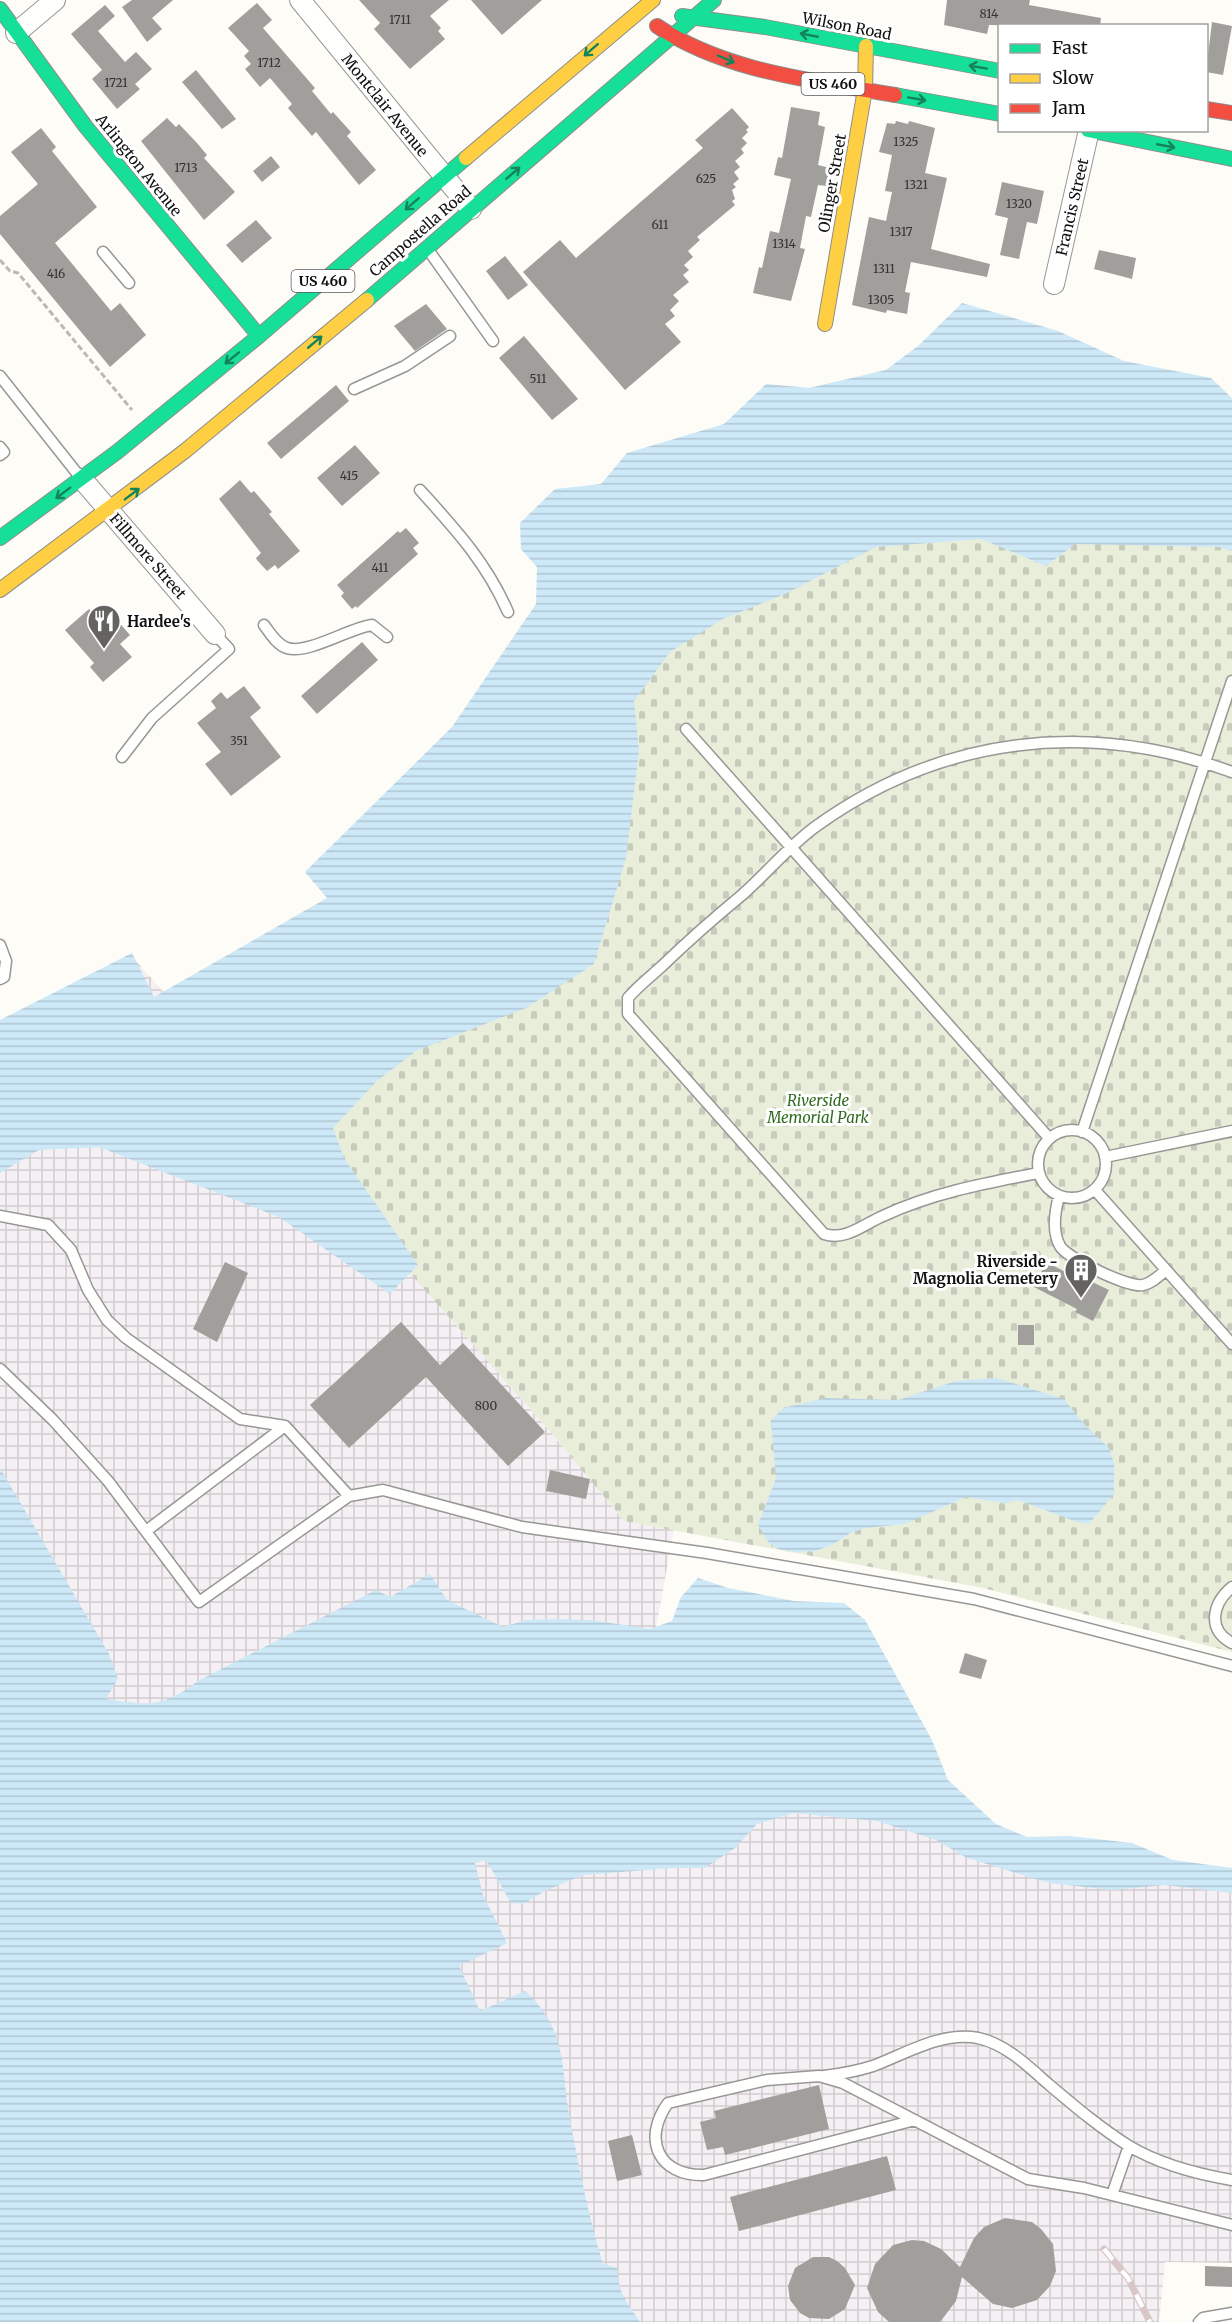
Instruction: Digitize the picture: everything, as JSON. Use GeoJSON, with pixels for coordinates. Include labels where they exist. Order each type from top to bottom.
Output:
{"type":"FeatureCollection","features":[{"type":"Feature","properties":{"kind":"main road","name":"Campostella Road"},"geometry":{"type":"LineString","coordinates":[[0,538],[82,479],[259,336],[443,177],[630,6],[653,0]]}},
{"type":"Feature","properties":{"kind":"main road","name":"Campostella Road"},"geometry":{"type":"LineString","coordinates":[[0,590],[110,511],[209,433],[714,0]]}},
{"type":"Feature","properties":{"kind":"main road","name":"Wilson Road"},"geometry":{"type":"LineString","coordinates":[[630,6],[998,71]]}},
{"type":"Feature","properties":{"kind":"main road"},"geometry":{"type":"LineString","coordinates":[[630,6],[672,36]]}},
{"type":"Feature","properties":{"kind":"main road","name":"Arlington Avenue"},"geometry":{"type":"LineString","coordinates":[[0,9],[86,127],[259,336]]}},
{"type":"Feature","properties":{"kind":"main road","name":"US 460"},"geometry":{"type":"LineString","coordinates":[[672,36],[758,70],[998,114]]}},
{"type":"Feature","properties":{"kind":"main road","name":"Olinger Street"},"geometry":{"type":"LineString","coordinates":[[825,324],[865,89],[866,46]]}},
{"type":"Feature","properties":{"kind":"main road"},"geometry":{"type":"LineString","coordinates":[[1208,109],[1232,113]]}},
{"type":"Feature","properties":{"kind":"main road"},"geometry":{"type":"LineString","coordinates":[[1094,132],[1232,159]]}},
{"type":"Feature","properties":{"kind":"street"},"geometry":{"type":"LineString","coordinates":[[16,33],[56,0]]}},
{"type":"Feature","properties":{"kind":"street","name":"Montclair Avenue"},"geometry":{"type":"LineString","coordinates":[[300,0],[471,209]]}},
{"type":"Feature","properties":{"kind":"street","name":"Francis Street"},"geometry":{"type":"LineString","coordinates":[[1054,284],[1089,132]]}},
{"type":"Feature","properties":{"kind":"street","name":"Fillmore Street"},"geometry":{"type":"LineString","coordinates":[[82,479],[215,634]]}},
{"type":"Feature","properties":{"kind":"lane"},"geometry":{"type":"LineString","coordinates":[[426,247],[493,341]]}},
{"type":"Feature","properties":{"kind":"lane"},"geometry":{"type":"LineString","coordinates":[[103,252],[129,283]]}},
{"type":"Feature","properties":{"kind":"lane"},"geometry":{"type":"LineString","coordinates":[[354,389],[405,366],[450,336]]}},
{"type":"Feature","properties":{"kind":"lane"},"geometry":{"type":"LineString","coordinates":[[0,376],[82,479]]}},
{"type":"Feature","properties":{"kind":"lane"},"geometry":{"type":"LineString","coordinates":[[0,447],[4,452],[0,455]]}},
{"type":"Feature","properties":{"kind":"lane"},"geometry":{"type":"LineString","coordinates":[[420,490],[476,552],[489,572],[508,612]]}},
{"type":"Feature","properties":{"kind":"lane"},"geometry":{"type":"LineString","coordinates":[[264,626],[286,648],[298,650],[347,630],[372,624],[387,637]]}},
{"type":"Feature","properties":{"kind":"lane"},"geometry":{"type":"LineString","coordinates":[[122,757],[152,718],[229,649],[215,634]]}},
{"type":"Feature","properties":{"kind":"lane"},"geometry":{"type":"LineString","coordinates":[[1083,1132],[1232,681]]}},
{"type":"Feature","properties":{"kind":"lane"},"geometry":{"type":"LineString","coordinates":[[686,729],[1049,1138]]}},
{"type":"Feature","properties":{"kind":"lane"},"geometry":{"type":"LineString","coordinates":[[1038,1173],[977,1185],[916,1203],[884,1215],[842,1236],[824,1234],[628,1014],[626,1005],[632,994],[755,883],[790,848],[848,806],[883,785],[921,769],[968,754],[1054,741],[1098,742],[1144,747],[1205,762],[1232,772]]}},
{"type":"Feature","properties":{"kind":"lane"},"geometry":{"type":"LineString","coordinates":[[0,945],[6,961],[4,977],[0,979]]}},
{"type":"Feature","properties":{"kind":"lane"},"geometry":{"type":"LineString","coordinates":[[1071,1130],[1083,1132],[1101,1146],[1105,1157],[1104,1175],[1095,1190],[1078,1198],[1059,1196],[1043,1183],[1038,1173],[1039,1154],[1049,1138],[1059,1132],[1071,1130]]}},
{"type":"Feature","properties":{"kind":"lane"},"geometry":{"type":"LineString","coordinates":[[1105,1157],[1232,1131]]}},
{"type":"Feature","properties":{"kind":"lane"},"geometry":{"type":"LineString","coordinates":[[1095,1190],[1232,1344]]}},
{"type":"Feature","properties":{"kind":"lane"},"geometry":{"type":"LineString","coordinates":[[1059,1196],[1055,1228],[1059,1244],[1073,1259],[1130,1284],[1142,1286],[1155,1280],[1166,1270]]}},
{"type":"Feature","properties":{"kind":"lane"},"geometry":{"type":"LineString","coordinates":[[0,1216],[48,1225],[71,1250],[88,1290],[106,1320],[160,1364],[240,1419],[285,1426],[349,1496]]}},
{"type":"Feature","properties":{"kind":"lane"},"geometry":{"type":"LineString","coordinates":[[0,1370],[61,1429],[108,1481],[199,1602],[349,1496],[382,1490],[522,1527],[707,1552],[974,1599],[1232,1666]]}},
{"type":"Feature","properties":{"kind":"lane"},"geometry":{"type":"LineString","coordinates":[[146,1531],[285,1426]]}},
{"type":"Feature","properties":{"kind":"lane"},"geometry":{"type":"LineString","coordinates":[[1232,1587],[1219,1599],[1214,1618],[1218,1629],[1232,1643]]}},
{"type":"Feature","properties":{"kind":"lane"},"geometry":{"type":"LineString","coordinates":[[915,2120],[704,2175],[677,2172],[664,2162],[656,2148],[655,2133],[658,2116],[668,2103],[767,2080],[844,2074],[925,2045],[954,2038],[978,2038],[1020,2057],[1046,2082],[1129,2146],[1183,2169],[1232,2181]]}},
{"type":"Feature","properties":{"kind":"lane"},"geometry":{"type":"LineString","coordinates":[[819,2076],[843,2083],[1028,2179],[1112,2195],[1232,2225]]}},
{"type":"Feature","properties":{"kind":"lane"},"geometry":{"type":"LineString","coordinates":[[1112,2195],[1129,2146]]}},
{"type":"Feature","properties":{"kind":"lane"},"geometry":{"type":"LineString","coordinates":[[1199,2322],[1203,2319],[1232,2313]]}},
{"type":"Feature","properties":{"kind":"path"},"geometry":{"type":"LineString","coordinates":[[0,260],[10,271],[18,273],[135,414]]}},
{"type":"Feature","properties":{"kind":"shaded area"},"geometry":{"type":"Polygon","coordinates":[[[136,961],[553,1435],[624,1521],[674,1529],[643,1700],[853,1802],[1232,1887],[1232,2263],[1165,2262],[1159,2322],[0,2322],[0,1022],[136,961]]]}},
{"type":"Feature","properties":{"kind":"green space","name":"Riverside Memorial Park"},"geometry":{"type":"Polygon","coordinates":[[[1232,527],[1232,1652],[983,1588],[624,1521],[553,1435],[227,1066],[622,654],[874,532],[1232,527]]]}},
{"type":"Feature","properties":{"kind":"water"},"geometry":{"type":"Polygon","coordinates":[[[962,303],[1058,331],[1124,361],[1211,378],[1232,398],[1232,551],[1219,547],[1075,544],[1046,566],[981,539],[876,547],[785,594],[723,619],[670,652],[634,701],[639,751],[626,858],[594,964],[526,1008],[416,1051],[377,1081],[333,1128],[344,1158],[418,1265],[390,1294],[279,1217],[99,1147],[39,1150],[0,1173],[0,1020],[132,953],[154,997],[327,898],[305,872],[452,727],[536,604],[537,567],[521,549],[520,523],[555,489],[601,484],[627,453],[724,424],[766,384],[809,388],[886,370],[918,346],[962,303]]]}},
{"type":"Feature","properties":{"kind":"water"},"geometry":{"type":"Polygon","coordinates":[[[997,1378],[1064,1399],[1085,1425],[1109,1448],[1114,1463],[1114,1494],[1089,1524],[1077,1522],[1018,1500],[1005,1503],[966,1497],[905,1524],[865,1528],[850,1533],[832,1545],[815,1551],[796,1552],[778,1549],[769,1543],[758,1525],[776,1478],[771,1421],[783,1408],[825,1398],[898,1400],[956,1381],[997,1378]]]}},
{"type":"Feature","properties":{"kind":"water"},"geometry":{"type":"Polygon","coordinates":[[[0,1468],[109,1654],[118,1679],[106,1699],[133,1703],[164,1701],[198,1681],[376,1590],[390,1597],[430,1574],[447,1600],[503,1627],[526,1620],[556,1619],[591,1620],[650,1629],[672,1621],[681,1597],[698,1578],[728,1588],[794,1601],[844,1603],[865,1620],[932,1740],[948,1780],[996,1824],[1027,1837],[1069,1836],[1132,1843],[1173,1860],[1232,1868],[1232,1893],[1165,1885],[1112,1890],[1049,1883],[967,1858],[936,1840],[877,1821],[793,1813],[757,1824],[735,1848],[705,1868],[671,1868],[583,1875],[545,1891],[523,1904],[511,1903],[486,1860],[475,1863],[483,1895],[507,1943],[459,1966],[480,2011],[525,1991],[550,2022],[561,2053],[578,2160],[603,2264],[617,2268],[621,2292],[640,2322],[0,2322],[0,1468]]]}},
{"type":"Feature","properties":{"kind":"building"},"geometry":{"type":"Polygon","coordinates":[[[132,0],[173,0],[152,18],[162,29],[147,42],[122,7],[132,0]]]}},
{"type":"Feature","properties":{"kind":"building"},"geometry":{"type":"Polygon","coordinates":[[[359,0],[449,0],[430,16],[441,28],[438,31],[445,39],[410,69],[374,29],[380,23],[359,0]]]}},
{"type":"Feature","properties":{"kind":"building"},"geometry":{"type":"Polygon","coordinates":[[[471,0],[542,0],[502,35],[471,0]]]}},
{"type":"Feature","properties":{"kind":"building"},"geometry":{"type":"Polygon","coordinates":[[[947,0],[1030,0],[1029,5],[1101,18],[1100,24],[989,25],[987,34],[944,25],[947,0]]]}},
{"type":"Feature","properties":{"kind":"building"},"geometry":{"type":"Polygon","coordinates":[[[257,3],[272,20],[263,28],[315,88],[312,91],[331,114],[333,112],[351,132],[347,136],[376,170],[359,185],[316,132],[312,136],[288,108],[292,104],[270,78],[260,87],[245,69],[251,64],[244,56],[249,51],[228,28],[257,3]]]}},
{"type":"Feature","properties":{"kind":"building"},"geometry":{"type":"Polygon","coordinates":[[[105,5],[115,16],[98,31],[125,62],[136,52],[152,69],[135,84],[140,89],[117,109],[92,79],[102,70],[71,34],[105,5]]]}},
{"type":"Feature","properties":{"kind":"building"},"geometry":{"type":"Polygon","coordinates":[[[1212,22],[1232,26],[1223,75],[1208,72],[1212,22]]]}},
{"type":"Feature","properties":{"kind":"building"},"geometry":{"type":"Polygon","coordinates":[[[196,70],[236,119],[222,129],[182,82],[196,70]]]}},
{"type":"Feature","properties":{"kind":"building"},"geometry":{"type":"Polygon","coordinates":[[[791,107],[820,112],[818,125],[825,127],[818,165],[830,168],[827,186],[818,185],[811,217],[806,216],[800,248],[805,249],[791,301],[753,293],[759,267],[762,268],[770,231],[779,233],[791,179],[774,175],[778,157],[782,158],[791,107]]]}},
{"type":"Feature","properties":{"kind":"building"},"geometry":{"type":"Polygon","coordinates":[[[732,108],[749,127],[746,130],[748,132],[742,138],[747,143],[741,149],[744,153],[735,161],[740,167],[734,172],[739,179],[733,184],[736,187],[732,190],[735,199],[732,201],[735,205],[697,237],[700,240],[688,251],[693,257],[684,265],[689,270],[683,275],[689,282],[673,295],[679,301],[670,310],[675,316],[665,324],[681,342],[625,390],[523,272],[560,240],[576,258],[703,148],[695,140],[732,108]]]}},
{"type":"Feature","properties":{"kind":"building"},"geometry":{"type":"Polygon","coordinates":[[[167,118],[176,127],[179,124],[197,143],[207,155],[204,158],[235,192],[204,220],[141,141],[167,118]]]}},
{"type":"Feature","properties":{"kind":"building"},"geometry":{"type":"Polygon","coordinates":[[[896,121],[908,124],[909,121],[935,128],[925,173],[947,178],[931,249],[990,264],[987,277],[911,262],[905,292],[910,293],[907,314],[887,310],[886,313],[852,305],[869,217],[886,221],[892,192],[885,191],[892,155],[879,152],[887,123],[895,124],[896,121]]]}},
{"type":"Feature","properties":{"kind":"building"},"geometry":{"type":"Polygon","coordinates":[[[41,128],[56,147],[52,151],[97,207],[55,243],[111,311],[120,303],[146,335],[110,367],[0,234],[0,216],[38,184],[11,152],[41,128]]]}},
{"type":"Feature","properties":{"kind":"building"},"geometry":{"type":"Polygon","coordinates":[[[271,156],[280,167],[262,182],[253,171],[271,156]]]}},
{"type":"Feature","properties":{"kind":"building"},"geometry":{"type":"Polygon","coordinates":[[[1002,182],[1044,191],[1037,224],[1027,222],[1019,259],[1000,255],[1008,218],[995,215],[1002,182]]]}},
{"type":"Feature","properties":{"kind":"building"},"geometry":{"type":"Polygon","coordinates":[[[256,220],[272,238],[242,263],[226,245],[256,220]]]}},
{"type":"Feature","properties":{"kind":"building"},"geometry":{"type":"Polygon","coordinates":[[[1099,250],[1136,258],[1132,279],[1094,269],[1099,250]]]}},
{"type":"Feature","properties":{"kind":"building"},"geometry":{"type":"Polygon","coordinates":[[[505,256],[528,285],[508,300],[486,271],[505,256]]]}},
{"type":"Feature","properties":{"kind":"building"},"geometry":{"type":"Polygon","coordinates":[[[426,304],[447,329],[415,351],[394,326],[426,304]]]}},
{"type":"Feature","properties":{"kind":"building"},"geometry":{"type":"Polygon","coordinates":[[[524,336],[578,399],[552,420],[499,358],[524,336]]]}},
{"type":"Feature","properties":{"kind":"building"},"geometry":{"type":"Polygon","coordinates":[[[336,385],[349,401],[281,459],[267,443],[336,385]]]}},
{"type":"Feature","properties":{"kind":"building"},"geometry":{"type":"Polygon","coordinates":[[[355,445],[380,473],[342,506],[317,478],[355,445]]]}},
{"type":"Feature","properties":{"kind":"building"},"geometry":{"type":"Polygon","coordinates":[[[240,480],[251,493],[254,491],[272,512],[269,514],[300,551],[278,569],[275,565],[267,571],[257,560],[256,558],[261,553],[219,499],[240,480]]]}},
{"type":"Feature","properties":{"kind":"building"},"geometry":{"type":"Polygon","coordinates":[[[406,528],[419,543],[413,548],[418,554],[357,608],[356,606],[352,609],[341,596],[344,593],[337,585],[398,531],[400,533],[406,528]]]}},
{"type":"Feature","properties":{"kind":"building","name":"Hardee's"},"geometry":{"type":"Polygon","coordinates":[[[89,609],[106,628],[116,619],[130,635],[120,644],[132,657],[103,682],[90,667],[94,663],[65,630],[89,609]]]}},
{"type":"Feature","properties":{"kind":"building"},"geometry":{"type":"Polygon","coordinates":[[[362,642],[378,660],[317,714],[301,696],[362,642]]]}},
{"type":"Feature","properties":{"kind":"building"},"geometry":{"type":"Polygon","coordinates":[[[244,686],[261,708],[250,717],[281,757],[231,796],[205,764],[221,752],[197,723],[216,708],[211,701],[221,692],[227,699],[244,686]]]}},
{"type":"Feature","properties":{"kind":"building"},"geometry":{"type":"Polygon","coordinates":[[[225,1262],[248,1273],[217,1342],[193,1329],[225,1262]]]}},
{"type":"Feature","properties":{"kind":"building","name":"Riverside - Magnolia Cemetery"},"geometry":{"type":"Polygon","coordinates":[[[1046,1262],[1089,1284],[1090,1281],[1109,1290],[1093,1321],[1075,1312],[1077,1309],[1034,1287],[1046,1262]]]}},
{"type":"Feature","properties":{"kind":"building"},"geometry":{"type":"Polygon","coordinates":[[[401,1322],[440,1365],[463,1343],[545,1432],[508,1466],[426,1377],[349,1448],[310,1405],[401,1322]]]}},
{"type":"Feature","properties":{"kind":"building"},"geometry":{"type":"Polygon","coordinates":[[[1018,1325],[1034,1325],[1034,1345],[1018,1345],[1018,1325]]]}},
{"type":"Feature","properties":{"kind":"building"},"geometry":{"type":"Polygon","coordinates":[[[550,1470],[590,1479],[586,1499],[546,1491],[550,1470]]]}},
{"type":"Feature","properties":{"kind":"building"},"geometry":{"type":"Polygon","coordinates":[[[965,1653],[987,1660],[981,1679],[959,1673],[965,1653]]]}},
{"type":"Feature","properties":{"kind":"building"},"geometry":{"type":"Polygon","coordinates":[[[819,2085],[829,2129],[725,2155],[723,2147],[707,2150],[700,2122],[716,2118],[714,2111],[819,2085]]]}},
{"type":"Feature","properties":{"kind":"building"},"geometry":{"type":"Polygon","coordinates":[[[632,2135],[642,2175],[617,2181],[608,2141],[632,2135]]]}},
{"type":"Feature","properties":{"kind":"building"},"geometry":{"type":"Polygon","coordinates":[[[887,2156],[896,2190],[739,2231],[730,2197],[887,2156]]]}},
{"type":"Feature","properties":{"kind":"building"},"geometry":{"type":"Polygon","coordinates":[[[1005,2218],[1032,2222],[1053,2244],[1056,2271],[1050,2286],[1037,2300],[1012,2308],[993,2304],[962,2277],[956,2301],[940,2322],[889,2322],[878,2312],[867,2288],[875,2264],[893,2245],[912,2240],[924,2241],[941,2249],[960,2267],[974,2238],[984,2227],[1005,2218]]]}},
{"type":"Feature","properties":{"kind":"building"},"geometry":{"type":"Polygon","coordinates":[[[813,2257],[829,2257],[837,2261],[845,2268],[855,2285],[845,2309],[829,2319],[809,2318],[800,2313],[790,2300],[788,2286],[795,2268],[813,2257]]]}},
{"type":"Feature","properties":{"kind":"building"},"geometry":{"type":"Polygon","coordinates":[[[1205,2266],[1232,2267],[1232,2287],[1205,2286],[1205,2266]]]}},
{"type":"Feature","properties":{"kind":"railway"},"geometry":{"type":"LineString","coordinates":[[1104,2249],[1128,2278],[1150,2322]]}},
{"type":"Feature","properties":{"kind":"traffic: fast"},"geometry":{"type":"LineString","coordinates":[[367,300],[714,0]]}},
{"type":"Feature","properties":{"kind":"traffic: fast"},"geometry":{"type":"LineString","coordinates":[[0,9],[86,127],[259,336]]}},
{"type":"Feature","properties":{"kind":"traffic: fast"},"geometry":{"type":"LineString","coordinates":[[682,16],[765,27],[998,71]]}},
{"type":"Feature","properties":{"kind":"traffic: fast"},"geometry":{"type":"LineString","coordinates":[[895,95],[998,114]]}},
{"type":"Feature","properties":{"kind":"traffic: fast"},"geometry":{"type":"LineString","coordinates":[[1098,132],[1232,159]]}},
{"type":"Feature","properties":{"kind":"traffic: fast"},"geometry":{"type":"LineString","coordinates":[[0,538],[117,452],[259,336],[466,158]]}},
{"type":"Feature","properties":{"kind":"traffic: slow"},"geometry":{"type":"LineString","coordinates":[[466,158],[653,0]]}},
{"type":"Feature","properties":{"kind":"traffic: slow"},"geometry":{"type":"LineString","coordinates":[[825,324],[865,89],[866,46]]}},
{"type":"Feature","properties":{"kind":"traffic: slow"},"geometry":{"type":"LineString","coordinates":[[0,590],[185,451],[367,300]]}},
{"type":"Feature","properties":{"kind":"traffic: jam"},"geometry":{"type":"LineString","coordinates":[[657,26],[684,42],[741,64],[803,79],[895,95]]}},
{"type":"Feature","properties":{"kind":"traffic: jam"},"geometry":{"type":"LineString","coordinates":[[1208,109],[1232,113]]}},
{"type":"Feature","properties":{"kind":"place","name":"Hardee's"},"geometry":{"type":"Point","coordinates":[104,650]}},
{"type":"Feature","properties":{"kind":"place","name":"Riverside - Magnolia Cemetery"},"geometry":{"type":"Point","coordinates":[1081,1299]}}]}
